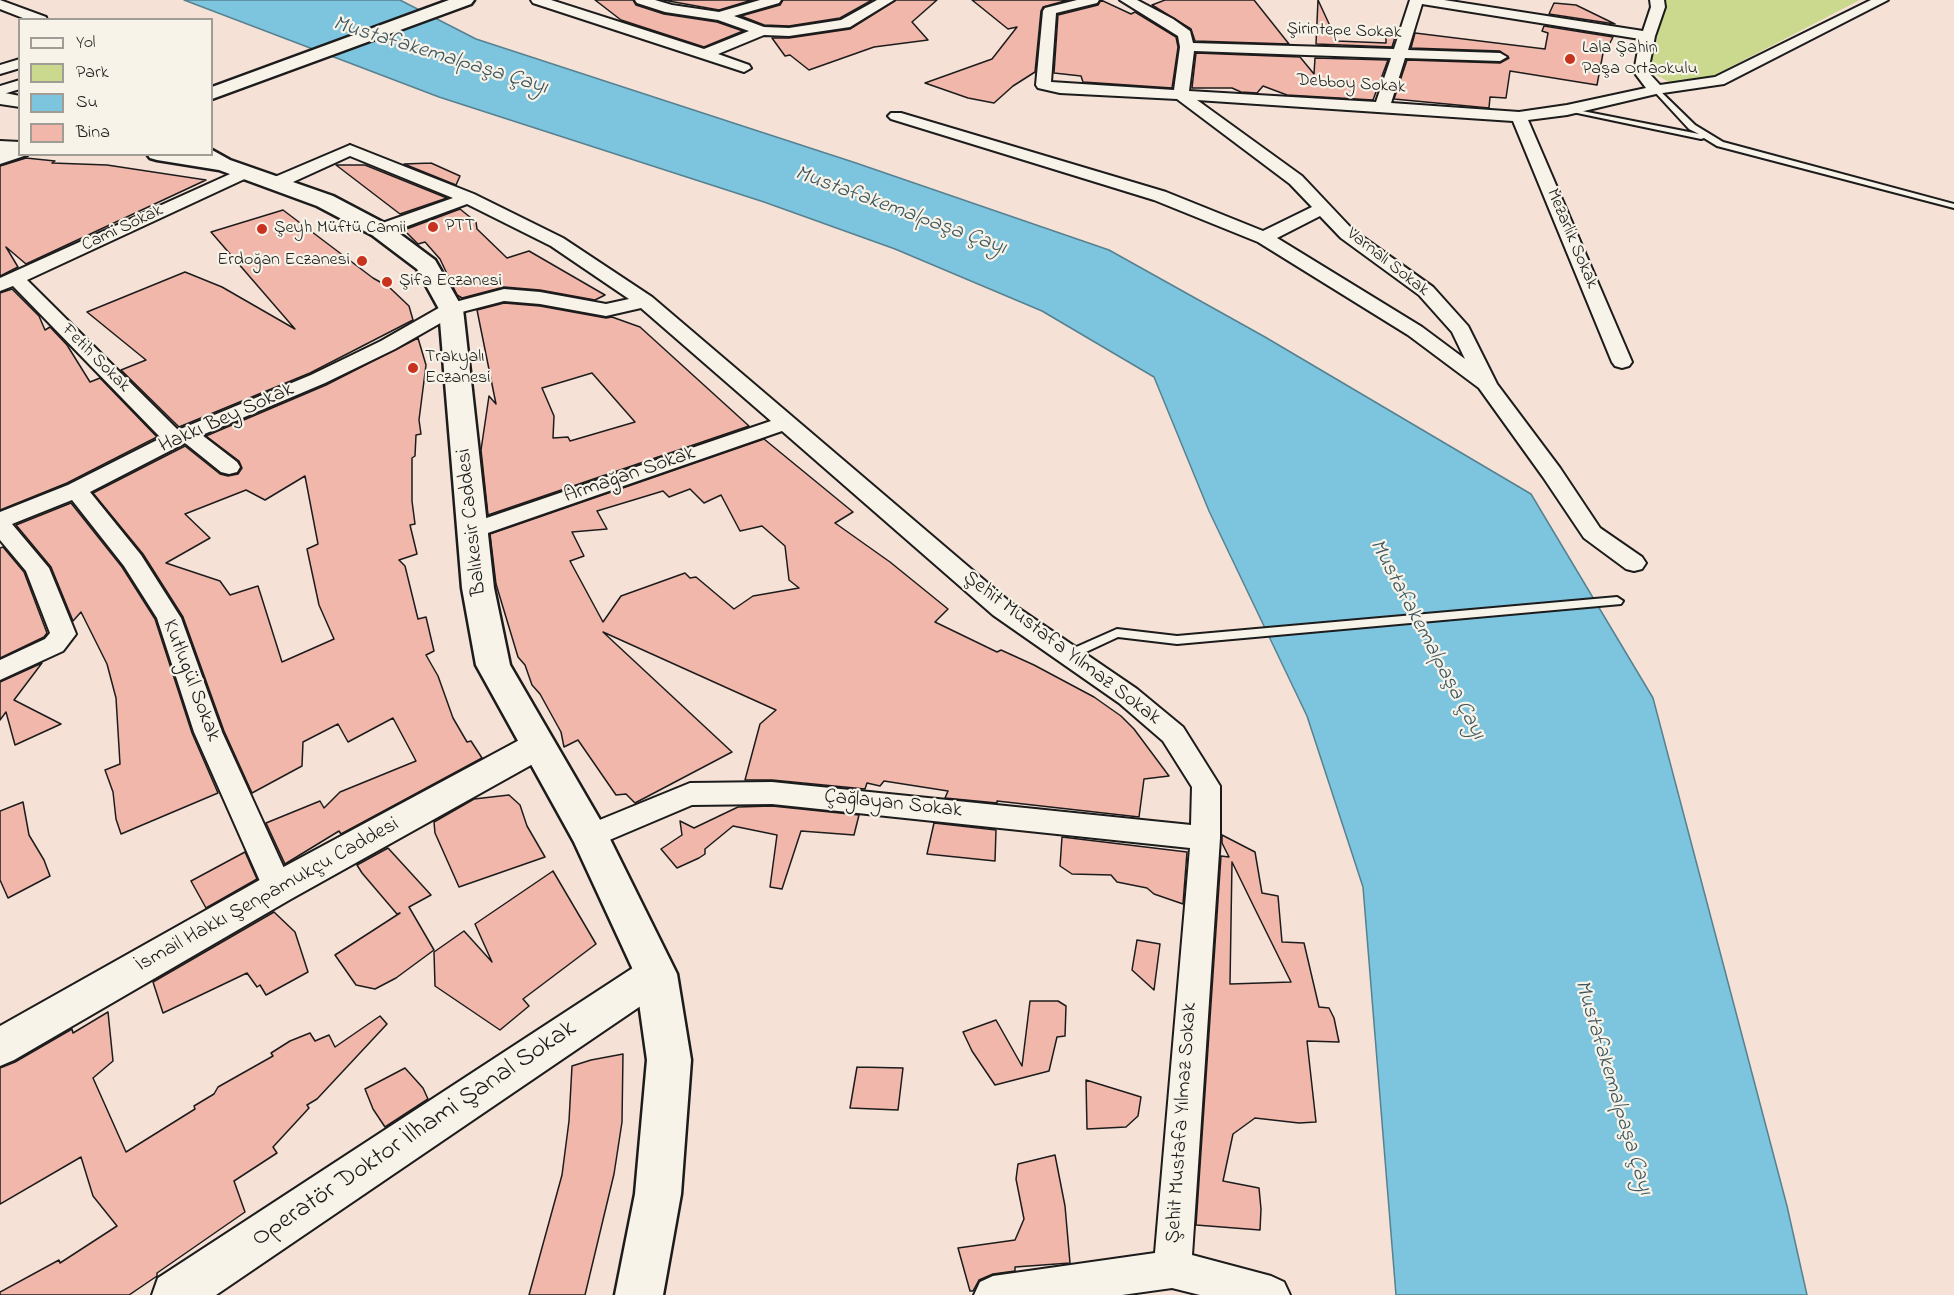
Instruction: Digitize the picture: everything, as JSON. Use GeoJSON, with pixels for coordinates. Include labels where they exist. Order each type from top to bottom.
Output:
{"type":"FeatureCollection","features":[{"type":"Feature","properties":{"kind":"main road"},"geometry":{"type":"LineString","coordinates":[[220,84],[440,0]]}},
{"type":"Feature","properties":{"kind":"main road"},"geometry":{"type":"LineString","coordinates":[[220,84],[465,0]]}},
{"type":"Feature","properties":{"kind":"main road"},"geometry":{"type":"LineString","coordinates":[[0,158],[18,150]]}},
{"type":"Feature","properties":{"kind":"main road","name":"Balıkesir Caddesi"},"geometry":{"type":"LineString","coordinates":[[170,156],[224,164],[325,201],[380,230],[427,264],[451,309],[478,588],[493,665],[590,836],[656,974],[669,1060],[658,1194],[639,1295]]}},
{"type":"Feature","properties":{"kind":"street"},"geometry":{"type":"LineString","coordinates":[[538,0],[744,68]]}},
{"type":"Feature","properties":{"kind":"street"},"geometry":{"type":"LineString","coordinates":[[642,0],[670,9],[720,16],[762,31],[789,32],[844,24],[887,0]]}},
{"type":"Feature","properties":{"kind":"street"},"geometry":{"type":"LineString","coordinates":[[720,16],[774,0]]}},
{"type":"Feature","properties":{"kind":"street"},"geometry":{"type":"LineString","coordinates":[[1050,5],[1067,6],[1092,0]]}},
{"type":"Feature","properties":{"kind":"street"},"geometry":{"type":"LineString","coordinates":[[1127,0],[1185,34],[1188,47],[1181,94]]}},
{"type":"Feature","properties":{"kind":"street"},"geometry":{"type":"LineString","coordinates":[[1382,107],[1418,0],[1539,14],[1648,36]]}},
{"type":"Feature","properties":{"kind":"street"},"geometry":{"type":"LineString","coordinates":[[1656,90],[1641,72],[1648,36],[1658,8],[1657,0]]}},
{"type":"Feature","properties":{"kind":"street","name":"Debboy Sokak"},"geometry":{"type":"LineString","coordinates":[[1050,5],[1043,85],[1060,89],[1181,94],[1519,117],[1567,110],[1656,90],[1719,81],[1881,0]]}},
{"type":"Feature","properties":{"kind":"street"},"geometry":{"type":"LineString","coordinates":[[0,4],[36,18]]}},
{"type":"Feature","properties":{"kind":"street"},"geometry":{"type":"LineString","coordinates":[[705,54],[762,31]]}},
{"type":"Feature","properties":{"kind":"street","name":"Şirintepe Sokak"},"geometry":{"type":"LineString","coordinates":[[1188,47],[1500,57]]}},
{"type":"Feature","properties":{"kind":"street"},"geometry":{"type":"LineString","coordinates":[[0,70],[16,57]]}},
{"type":"Feature","properties":{"kind":"street"},"geometry":{"type":"LineString","coordinates":[[0,91],[18,85]]}},
{"type":"Feature","properties":{"kind":"street","name":"Varnalı Sokak"},"geometry":{"type":"LineString","coordinates":[[1181,94],[1296,180],[1347,234],[1426,291],[1461,330],[1487,385],[1592,533],[1634,563]]}},
{"type":"Feature","properties":{"kind":"street"},"geometry":{"type":"LineString","coordinates":[[0,98],[18,102]]}},
{"type":"Feature","properties":{"kind":"street"},"geometry":{"type":"LineString","coordinates":[[896,116],[1149,192],[1264,238],[1415,331],[1487,385]]}},
{"type":"Feature","properties":{"kind":"street","name":"Mezarlık Sokak"},"geometry":{"type":"LineString","coordinates":[[1519,117],[1622,362]]}},
{"type":"Feature","properties":{"kind":"street"},"geometry":{"type":"LineString","coordinates":[[0,146],[18,149]]}},
{"type":"Feature","properties":{"kind":"street","name":"Şehit Mustafa Yılmaz Sokak"},"geometry":{"type":"LineString","coordinates":[[276,183],[350,150],[468,198],[557,242],[645,301],[1002,609],[1128,696],[1173,734],[1206,786],[1205,838],[1172,1269]]}},
{"type":"Feature","properties":{"kind":"street","name":"Cami Sokak"},"geometry":{"type":"LineString","coordinates":[[8,282],[224,164]]}},
{"type":"Feature","properties":{"kind":"street"},"geometry":{"type":"LineString","coordinates":[[380,230],[468,198]]}},
{"type":"Feature","properties":{"kind":"street"},"geometry":{"type":"LineString","coordinates":[[1264,238],[1322,208]]}},
{"type":"Feature","properties":{"kind":"street","name":"Fetih Sokak"},"geometry":{"type":"LineString","coordinates":[[8,282],[181,437],[229,467]]}},
{"type":"Feature","properties":{"kind":"street"},"geometry":{"type":"LineString","coordinates":[[451,309],[504,295],[540,298],[606,310],[645,301]]}},
{"type":"Feature","properties":{"kind":"street","name":"Hakkı Bey Sokak"},"geometry":{"type":"LineString","coordinates":[[0,523],[76,490],[181,437],[318,379],[388,345],[451,309]]}},
{"type":"Feature","properties":{"kind":"street","name":"Armağan Sokak"},"geometry":{"type":"LineString","coordinates":[[474,530],[787,422]]}},
{"type":"Feature","properties":{"kind":"street","name":"Kutlugül Sokak"},"geometry":{"type":"LineString","coordinates":[[76,490],[133,561],[169,618],[208,732],[279,888]]}},
{"type":"Feature","properties":{"kind":"street"},"geometry":{"type":"LineString","coordinates":[[0,523],[37,568],[63,634],[54,645],[0,671]]}},
{"type":"Feature","properties":{"kind":"street","name":"İsmail Hakkı Şenpamukçu Caddesi"},"geometry":{"type":"LineString","coordinates":[[0,1047],[279,888],[537,746]]}},
{"type":"Feature","properties":{"kind":"street","name":"Çağlayan Sokak"},"geometry":{"type":"LineString","coordinates":[[590,836],[690,794],[772,793],[1205,838]]}},
{"type":"Feature","properties":{"kind":"street","name":"Operatör Doktor İlhami Şanal Sokak"},"geometry":{"type":"LineString","coordinates":[[175,1295],[656,974]]}},
{"type":"Feature","properties":{"kind":"street"},"geometry":{"type":"LineString","coordinates":[[993,1295],[1172,1269],[1271,1295]]}},
{"type":"Feature","properties":{"kind":"lane"},"geometry":{"type":"LineString","coordinates":[[1656,90],[1692,127],[1708,138]]}},
{"type":"Feature","properties":{"kind":"lane"},"geometry":{"type":"LineString","coordinates":[[1567,110],[1708,138],[1777,160],[1954,206]]}},
{"type":"Feature","properties":{"kind":"lane"},"geometry":{"type":"LineString","coordinates":[[1070,655],[1117,633],[1177,640],[1617,601]]}},
{"type":"Feature","properties":{"kind":"green space"},"geometry":{"type":"Polygon","coordinates":[[[1666,0],[1860,0],[1707,79],[1688,84],[1669,82],[1649,71],[1666,0]]]}},
{"type":"Feature","properties":{"kind":"water","name":"Mustafakemalpaşa Çayı"},"geometry":{"type":"Polygon","coordinates":[[[184,0],[400,0],[476,39],[856,163],[1109,250],[1265,337],[1531,494],[1653,698],[1787,1206],[1807,1295],[1396,1295],[1363,887],[1307,716],[1209,511],[1154,377],[1042,311],[895,249],[764,202],[439,97],[184,0]]]}},
{"type":"Feature","properties":{"kind":"building"},"geometry":{"type":"Polygon","coordinates":[[[595,0],[633,0],[636,5],[664,14],[717,22],[743,31],[704,47],[621,20],[595,0]]]}},
{"type":"Feature","properties":{"kind":"building"},"geometry":{"type":"Polygon","coordinates":[[[663,0],[752,0],[719,10],[663,0]]]}},
{"type":"Feature","properties":{"kind":"building"},"geometry":{"type":"Polygon","coordinates":[[[783,0],[872,0],[840,18],[789,26],[764,25],[741,16],[780,5],[783,0]]]}},
{"type":"Feature","properties":{"kind":"building"},"geometry":{"type":"Polygon","coordinates":[[[896,0],[937,0],[912,22],[928,40],[874,47],[809,70],[790,55],[785,56],[772,38],[789,38],[850,29],[896,0]]]}},
{"type":"Feature","properties":{"kind":"building"},"geometry":{"type":"Polygon","coordinates":[[[972,0],[1068,0],[1043,7],[1035,72],[1013,86],[994,103],[968,98],[925,83],[992,59],[1017,27],[1008,29],[972,0]]]}},
{"type":"Feature","properties":{"kind":"building"},"geometry":{"type":"Polygon","coordinates":[[[1101,0],[1131,14],[1135,12],[1176,37],[1178,47],[1172,88],[1083,82],[1081,76],[1054,73],[1058,15],[1098,5],[1101,0]]]}},
{"type":"Feature","properties":{"kind":"building"},"geometry":{"type":"Polygon","coordinates":[[[1165,0],[1254,0],[1289,44],[1195,41],[1191,29],[1152,5],[1165,0]]]}},
{"type":"Feature","properties":{"kind":"building"},"geometry":{"type":"Polygon","coordinates":[[[1318,0],[1337,41],[1386,43],[1386,30],[1397,31],[1392,47],[1316,44],[1318,0]]]}},
{"type":"Feature","properties":{"kind":"building"},"geometry":{"type":"Polygon","coordinates":[[[1554,3],[1576,5],[1615,24],[1549,14],[1554,3]]]}},
{"type":"Feature","properties":{"kind":"building"},"geometry":{"type":"Polygon","coordinates":[[[1544,26],[1613,37],[1607,49],[1604,48],[1597,85],[1510,71],[1506,98],[1490,97],[1489,108],[1394,99],[1407,60],[1500,63],[1509,58],[1500,51],[1411,48],[1415,33],[1545,49],[1548,33],[1542,31],[1544,26]]]}},
{"type":"Feature","properties":{"kind":"building"},"geometry":{"type":"Polygon","coordinates":[[[1196,53],[1300,57],[1314,74],[1315,58],[1388,60],[1373,100],[1287,95],[1263,86],[1257,93],[1241,92],[1232,88],[1192,88],[1196,53]]]}},
{"type":"Feature","properties":{"kind":"building"},"geometry":{"type":"Polygon","coordinates":[[[26,158],[55,161],[52,163],[107,165],[206,180],[26,264],[6,247],[18,267],[0,276],[0,166],[26,158]]]}},
{"type":"Feature","properties":{"kind":"building"},"geometry":{"type":"Polygon","coordinates":[[[431,163],[460,176],[456,185],[404,164],[431,163]]]}},
{"type":"Feature","properties":{"kind":"building"},"geometry":{"type":"Polygon","coordinates":[[[336,165],[365,165],[447,198],[400,214],[336,165]]]}},
{"type":"Feature","properties":{"kind":"building"},"geometry":{"type":"Polygon","coordinates":[[[460,209],[476,222],[477,229],[507,258],[529,251],[605,295],[595,300],[540,290],[504,287],[462,298],[457,295],[440,259],[425,242],[418,244],[404,230],[460,209]]]}},
{"type":"Feature","properties":{"kind":"building"},"geometry":{"type":"Polygon","coordinates":[[[283,210],[373,278],[389,287],[409,306],[413,320],[310,373],[179,427],[121,370],[146,360],[87,312],[185,272],[222,287],[295,329],[211,232],[283,210]]]}},
{"type":"Feature","properties":{"kind":"building"},"geometry":{"type":"Polygon","coordinates":[[[12,289],[39,316],[45,330],[50,327],[67,345],[90,382],[100,378],[157,437],[67,483],[0,510],[0,293],[12,289]]]}},
{"type":"Feature","properties":{"kind":"building"},"geometry":{"type":"Polygon","coordinates":[[[504,303],[540,306],[606,318],[612,317],[640,327],[749,426],[488,515],[481,450],[489,396],[496,404],[477,310],[504,303]],[[592,373],[542,388],[554,416],[553,438],[568,437],[570,441],[635,422],[592,373]]]}},
{"type":"Feature","properties":{"kind":"building"},"geometry":{"type":"Polygon","coordinates":[[[418,338],[426,365],[419,420],[421,434],[416,435],[415,456],[412,458],[412,501],[415,524],[410,525],[417,554],[399,560],[405,566],[418,619],[426,617],[434,651],[426,655],[438,676],[453,718],[467,742],[471,741],[482,758],[341,834],[339,831],[285,864],[266,823],[320,801],[324,808],[340,792],[416,761],[393,718],[348,742],[338,724],[303,742],[302,766],[252,793],[224,731],[183,617],[143,554],[93,493],[185,446],[220,474],[228,476],[238,474],[242,468],[239,461],[206,436],[326,385],[418,338]],[[305,476],[265,500],[246,490],[185,514],[210,538],[166,563],[220,581],[230,595],[258,586],[282,662],[334,639],[319,605],[307,549],[318,544],[305,476]]]}},
{"type":"Feature","properties":{"kind":"building"},"geometry":{"type":"Polygon","coordinates":[[[764,439],[853,512],[835,523],[890,562],[948,609],[935,622],[997,652],[1001,650],[1034,665],[1094,697],[1121,716],[1134,729],[1169,776],[1144,779],[1139,817],[997,801],[997,803],[945,798],[948,791],[884,781],[880,786],[867,783],[865,789],[772,780],[745,780],[760,724],[776,710],[603,632],[732,752],[635,803],[626,794],[616,795],[578,740],[564,747],[561,732],[540,694],[532,685],[525,665],[518,657],[496,584],[490,534],[764,439]],[[690,489],[669,497],[663,491],[597,511],[607,529],[572,532],[584,556],[570,561],[603,622],[621,596],[685,573],[690,578],[696,577],[734,609],[753,596],[799,588],[789,580],[785,546],[762,526],[740,531],[721,495],[704,503],[690,489]]]}},
{"type":"Feature","properties":{"kind":"building"},"geometry":{"type":"Polygon","coordinates":[[[71,503],[122,567],[155,619],[192,733],[218,793],[121,834],[116,819],[113,792],[105,770],[120,764],[116,698],[107,664],[81,612],[73,621],[51,567],[16,525],[71,503]]]}},
{"type":"Feature","properties":{"kind":"building"},"geometry":{"type":"Polygon","coordinates":[[[3,547],[24,572],[47,633],[44,637],[0,658],[0,548],[3,547]]]}},
{"type":"Feature","properties":{"kind":"building"},"geometry":{"type":"Polygon","coordinates":[[[42,663],[14,700],[61,724],[15,745],[6,712],[0,720],[0,682],[42,663]]]}},
{"type":"Feature","properties":{"kind":"building"},"geometry":{"type":"Polygon","coordinates":[[[509,795],[520,805],[527,826],[545,857],[459,887],[435,833],[434,822],[474,799],[509,795]]]}},
{"type":"Feature","properties":{"kind":"building"},"geometry":{"type":"Polygon","coordinates":[[[23,802],[29,835],[44,860],[50,876],[8,898],[0,880],[0,811],[23,802]]]}},
{"type":"Feature","properties":{"kind":"building"},"geometry":{"type":"Polygon","coordinates":[[[772,806],[859,815],[854,835],[801,831],[782,889],[770,887],[777,835],[733,826],[705,849],[705,854],[677,868],[661,849],[682,835],[680,821],[694,828],[738,807],[772,806]]]}},
{"type":"Feature","properties":{"kind":"building"},"geometry":{"type":"Polygon","coordinates":[[[934,823],[996,830],[995,861],[927,854],[934,823]]]}},
{"type":"Feature","properties":{"kind":"building"},"geometry":{"type":"Polygon","coordinates":[[[1222,835],[1255,852],[1262,893],[1278,896],[1282,942],[1304,943],[1319,1007],[1329,1008],[1334,1018],[1339,1042],[1307,1041],[1316,1122],[1299,1123],[1255,1118],[1233,1134],[1223,1181],[1259,1188],[1260,1230],[1196,1225],[1221,856],[1229,857],[1222,843],[1222,835]],[[1232,862],[1230,984],[1291,982],[1232,862]]]}},
{"type":"Feature","properties":{"kind":"building"},"geometry":{"type":"Polygon","coordinates":[[[1062,837],[1187,852],[1183,904],[1154,894],[1147,888],[1117,882],[1111,875],[1072,874],[1060,866],[1062,837]]]}},
{"type":"Feature","properties":{"kind":"building"},"geometry":{"type":"Polygon","coordinates":[[[388,848],[431,895],[409,907],[434,950],[396,978],[375,989],[356,985],[335,955],[400,913],[397,914],[357,865],[388,848]]]}},
{"type":"Feature","properties":{"kind":"building"},"geometry":{"type":"Polygon","coordinates":[[[245,852],[257,879],[206,908],[191,881],[245,852]]]}},
{"type":"Feature","properties":{"kind":"building"},"geometry":{"type":"Polygon","coordinates":[[[553,871],[596,944],[523,999],[529,1006],[500,1030],[435,986],[434,952],[464,931],[492,962],[475,924],[553,871]]]}},
{"type":"Feature","properties":{"kind":"building"},"geometry":{"type":"Polygon","coordinates":[[[274,912],[295,932],[308,972],[266,995],[260,985],[257,987],[247,973],[163,1013],[153,982],[274,912]]]}},
{"type":"Feature","properties":{"kind":"building"},"geometry":{"type":"Polygon","coordinates":[[[1137,940],[1160,944],[1154,990],[1132,970],[1137,940]]]}},
{"type":"Feature","properties":{"kind":"building"},"geometry":{"type":"Polygon","coordinates":[[[1030,1001],[1058,1001],[1066,1006],[1065,1036],[1057,1037],[1049,1071],[995,1085],[972,1051],[963,1032],[996,1020],[1022,1066],[1030,1001]]]}},
{"type":"Feature","properties":{"kind":"building"},"geometry":{"type":"Polygon","coordinates":[[[108,1012],[113,1061],[93,1078],[126,1152],[195,1109],[194,1106],[214,1094],[218,1087],[273,1056],[271,1053],[290,1041],[310,1033],[315,1041],[329,1035],[335,1047],[380,1016],[387,1024],[317,1099],[307,1105],[309,1108],[273,1147],[277,1153],[234,1181],[245,1212],[157,1273],[157,1276],[129,1295],[0,1295],[0,1292],[59,1260],[60,1263],[117,1226],[93,1196],[81,1157],[0,1204],[0,1068],[15,1062],[72,1029],[73,1033],[108,1012]]]}},
{"type":"Feature","properties":{"kind":"building"},"geometry":{"type":"Polygon","coordinates":[[[623,1054],[622,1122],[614,1174],[585,1295],[529,1295],[562,1175],[569,1121],[572,1066],[623,1054]]]}},
{"type":"Feature","properties":{"kind":"building"},"geometry":{"type":"Polygon","coordinates":[[[857,1067],[903,1068],[898,1110],[850,1108],[857,1067]]]}},
{"type":"Feature","properties":{"kind":"building"},"geometry":{"type":"Polygon","coordinates":[[[405,1068],[423,1088],[428,1099],[385,1127],[373,1109],[365,1089],[405,1068]]]}},
{"type":"Feature","properties":{"kind":"building"},"geometry":{"type":"Polygon","coordinates":[[[1086,1080],[1141,1097],[1138,1116],[1126,1127],[1087,1129],[1086,1080]]]}},
{"type":"Feature","properties":{"kind":"building"},"geometry":{"type":"Polygon","coordinates":[[[1055,1155],[1065,1206],[1070,1263],[1015,1267],[1015,1271],[993,1274],[979,1280],[973,1291],[970,1291],[958,1248],[1015,1240],[1024,1219],[1016,1179],[1018,1164],[1055,1155]]]}},
{"type":"Feature","properties":{"kind":"place","name":"Lala Şahin Paşa Ortaokulu"},"geometry":{"type":"Point","coordinates":[1570,59]}},
{"type":"Feature","properties":{"kind":"place","name":"PTT"},"geometry":{"type":"Point","coordinates":[433,227]}},
{"type":"Feature","properties":{"kind":"place","name":"Şeyh Müftü Camii"},"geometry":{"type":"Point","coordinates":[262,229]}},
{"type":"Feature","properties":{"kind":"place","name":"Erdoğan Eczanesi"},"geometry":{"type":"Point","coordinates":[362,261]}},
{"type":"Feature","properties":{"kind":"place","name":"Şifa Eczanesi"},"geometry":{"type":"Point","coordinates":[387,282]}},
{"type":"Feature","properties":{"kind":"place","name":"Trakyalı Eczanesi"},"geometry":{"type":"Point","coordinates":[413,368]}}]}
